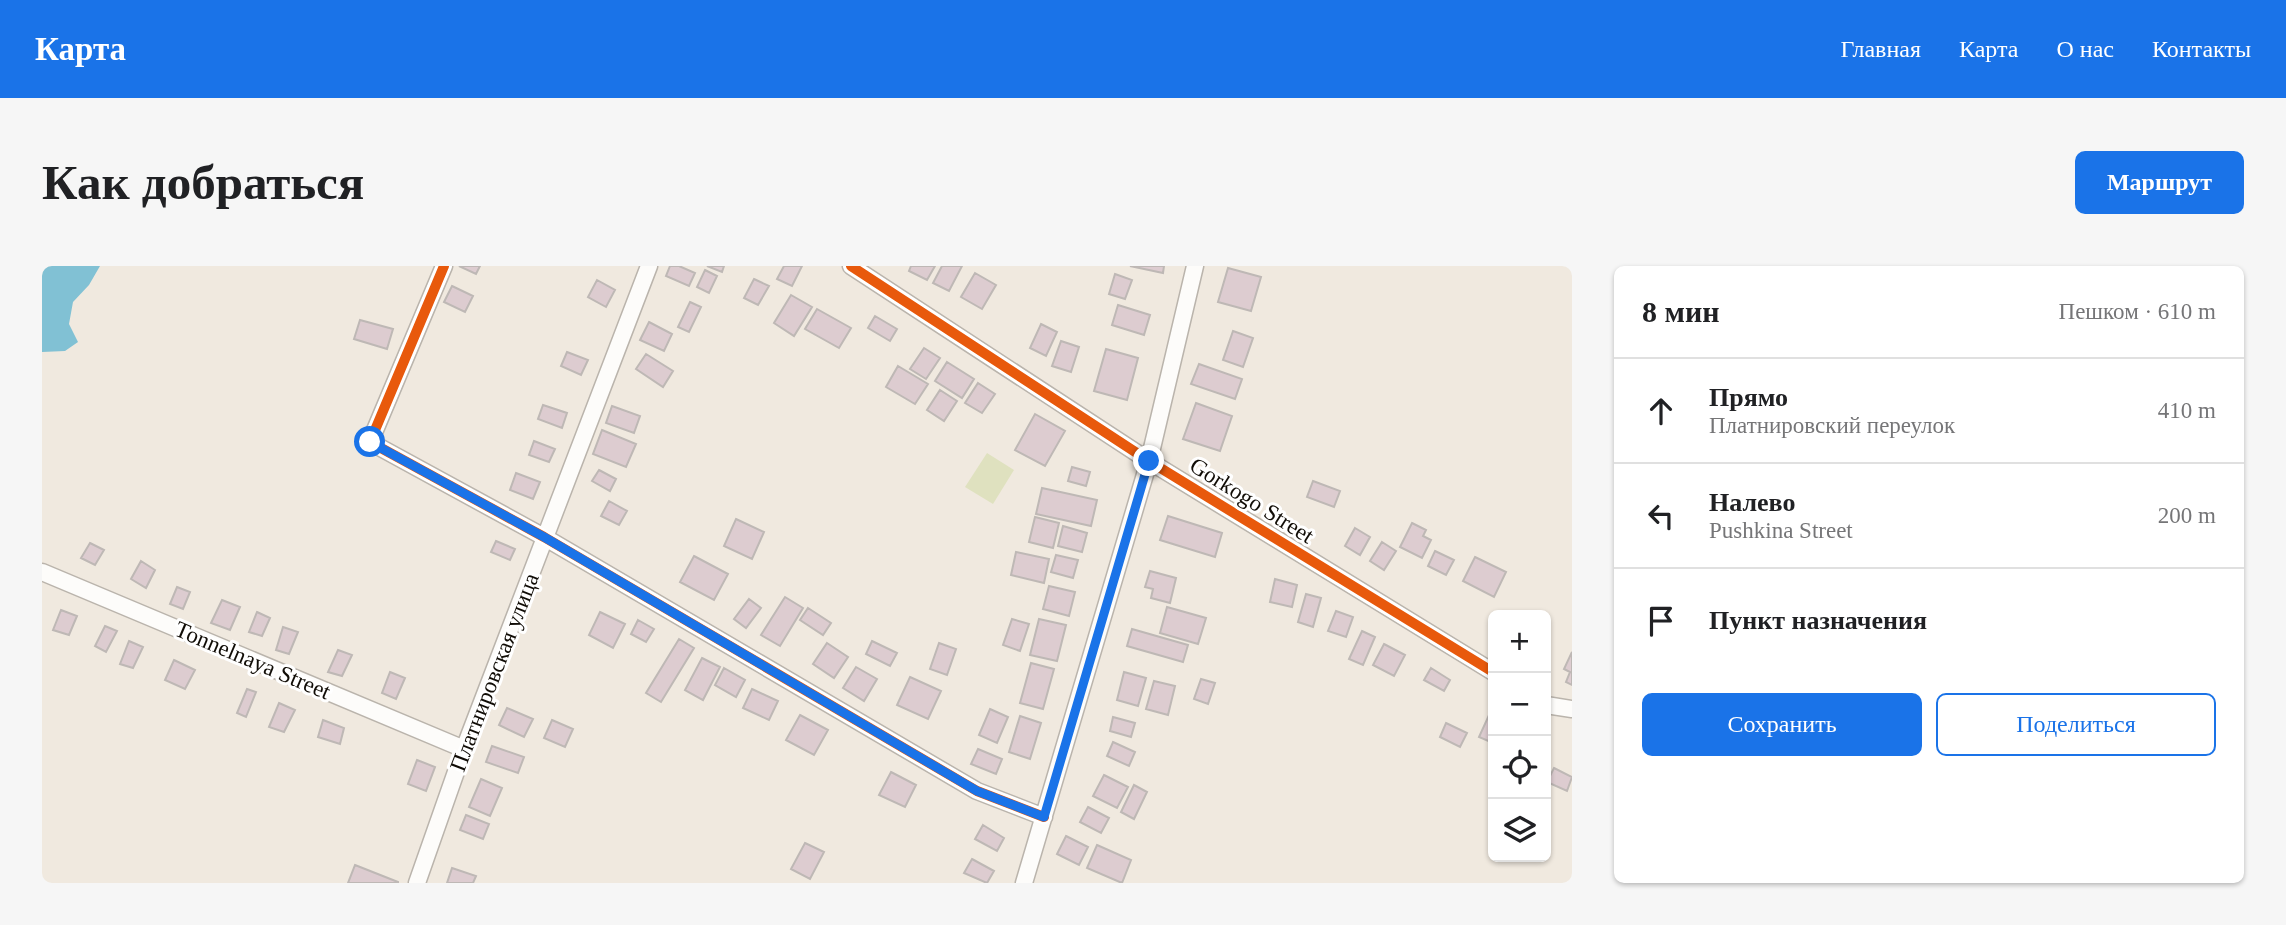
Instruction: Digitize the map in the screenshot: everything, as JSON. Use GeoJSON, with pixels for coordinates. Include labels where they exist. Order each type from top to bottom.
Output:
{"type":"FeatureCollection","features":[{"type":"Feature","properties":{"kind":"street"},"geometry":{"type":"LineString","coordinates":[[444,266],[370,442],[544,537],[977,791],[1044,817]]}},
{"type":"Feature","properties":{"kind":"street","name":"Платнировская улица"},"geometry":{"type":"LineString","coordinates":[[417,883],[464,749],[649,266]]}},
{"type":"Feature","properties":{"kind":"street","name":"Gorkogo Street"},"geometry":{"type":"LineString","coordinates":[[852,266],[1149,461],[1488,670]]}},
{"type":"Feature","properties":{"kind":"street"},"geometry":{"type":"LineString","coordinates":[[1024,883],[1149,461],[1195,266]]}},
{"type":"Feature","properties":{"kind":"street","name":"Tonnelnaya Street"},"geometry":{"type":"LineString","coordinates":[[42,572],[464,749]]}},
{"type":"Feature","properties":{"kind":"street"},"geometry":{"type":"LineString","coordinates":[[1551,706],[1572,709]]}},
{"type":"Feature","properties":{"kind":"green space"},"geometry":{"type":"Polygon","coordinates":[[[987,453],[1014,470],[993,504],[965,487],[987,453]]]}},
{"type":"Feature","properties":{"kind":"water"},"geometry":{"type":"Polygon","coordinates":[[[42,266],[100,266],[89,285],[73,302],[69,324],[78,342],[65,351],[42,352],[42,266]]]}},
{"type":"Feature","properties":{"kind":"building"},"geometry":{"type":"Polygon","coordinates":[[[459,266],[480,266],[476,274],[459,266]]]}},
{"type":"Feature","properties":{"kind":"building"},"geometry":{"type":"Polygon","coordinates":[[[670,266],[679,266],[695,273],[689,286],[666,276],[670,266]]]}},
{"type":"Feature","properties":{"kind":"building"},"geometry":{"type":"Polygon","coordinates":[[[707,266],[724,266],[722,272],[707,266]]]}},
{"type":"Feature","properties":{"kind":"building"},"geometry":{"type":"Polygon","coordinates":[[[784,266],[802,266],[792,286],[777,279],[784,266]]]}},
{"type":"Feature","properties":{"kind":"building"},"geometry":{"type":"Polygon","coordinates":[[[911,266],[935,266],[927,280],[909,271],[911,266]]]}},
{"type":"Feature","properties":{"kind":"building"},"geometry":{"type":"Polygon","coordinates":[[[942,266],[962,266],[949,291],[933,283],[942,266]]]}},
{"type":"Feature","properties":{"kind":"building"},"geometry":{"type":"Polygon","coordinates":[[[1130,266],[1164,266],[1163,273],[1130,266]]]}},
{"type":"Feature","properties":{"kind":"building"},"geometry":{"type":"Polygon","coordinates":[[[1228,268],[1261,277],[1251,311],[1218,302],[1228,268]]]}},
{"type":"Feature","properties":{"kind":"building"},"geometry":{"type":"Polygon","coordinates":[[[705,270],[717,276],[709,293],[697,287],[705,270]]]}},
{"type":"Feature","properties":{"kind":"building"},"geometry":{"type":"Polygon","coordinates":[[[975,273],[996,285],[982,309],[961,297],[975,273]]]}},
{"type":"Feature","properties":{"kind":"building"},"geometry":{"type":"Polygon","coordinates":[[[1115,274],[1132,280],[1125,299],[1109,294],[1115,274]]]}},
{"type":"Feature","properties":{"kind":"building"},"geometry":{"type":"Polygon","coordinates":[[[754,279],[769,286],[758,305],[744,298],[754,279]]]}},
{"type":"Feature","properties":{"kind":"building"},"geometry":{"type":"Polygon","coordinates":[[[597,280],[615,290],[606,307],[588,297],[597,280]]]}},
{"type":"Feature","properties":{"kind":"building"},"geometry":{"type":"Polygon","coordinates":[[[452,286],[473,296],[465,312],[444,302],[452,286]]]}},
{"type":"Feature","properties":{"kind":"building"},"geometry":{"type":"Polygon","coordinates":[[[791,295],[812,307],[794,336],[774,323],[791,295]]]}},
{"type":"Feature","properties":{"kind":"building"},"geometry":{"type":"Polygon","coordinates":[[[690,302],[701,307],[689,332],[678,327],[690,302]]]}},
{"type":"Feature","properties":{"kind":"building"},"geometry":{"type":"Polygon","coordinates":[[[1118,305],[1150,315],[1144,335],[1112,325],[1118,305]]]}},
{"type":"Feature","properties":{"kind":"building"},"geometry":{"type":"Polygon","coordinates":[[[817,309],[851,328],[839,348],[805,329],[817,309]]]}},
{"type":"Feature","properties":{"kind":"building"},"geometry":{"type":"Polygon","coordinates":[[[875,316],[897,329],[890,341],[868,328],[875,316]]]}},
{"type":"Feature","properties":{"kind":"building"},"geometry":{"type":"Polygon","coordinates":[[[360,320],[393,329],[387,349],[354,339],[360,320]]]}},
{"type":"Feature","properties":{"kind":"building"},"geometry":{"type":"Polygon","coordinates":[[[649,322],[672,334],[664,351],[640,340],[649,322]]]}},
{"type":"Feature","properties":{"kind":"building"},"geometry":{"type":"Polygon","coordinates":[[[1041,324],[1057,332],[1046,356],[1030,348],[1041,324]]]}},
{"type":"Feature","properties":{"kind":"building"},"geometry":{"type":"Polygon","coordinates":[[[1233,331],[1253,338],[1243,367],[1223,360],[1233,331]]]}},
{"type":"Feature","properties":{"kind":"building"},"geometry":{"type":"Polygon","coordinates":[[[1061,341],[1079,347],[1071,372],[1052,366],[1061,341]]]}},
{"type":"Feature","properties":{"kind":"building"},"geometry":{"type":"Polygon","coordinates":[[[924,348],[940,358],[926,379],[910,369],[924,348]]]}},
{"type":"Feature","properties":{"kind":"building"},"geometry":{"type":"Polygon","coordinates":[[[1106,349],[1138,358],[1127,400],[1094,391],[1106,349]]]}},
{"type":"Feature","properties":{"kind":"building"},"geometry":{"type":"Polygon","coordinates":[[[567,352],[588,360],[581,375],[561,366],[567,352]]]}},
{"type":"Feature","properties":{"kind":"building"},"geometry":{"type":"Polygon","coordinates":[[[646,354],[673,371],[663,387],[636,369],[646,354]]]}},
{"type":"Feature","properties":{"kind":"building"},"geometry":{"type":"Polygon","coordinates":[[[947,362],[974,379],[962,398],[935,381],[947,362]]]}},
{"type":"Feature","properties":{"kind":"building"},"geometry":{"type":"Polygon","coordinates":[[[1199,364],[1242,379],[1235,399],[1191,384],[1199,364]]]}},
{"type":"Feature","properties":{"kind":"building"},"geometry":{"type":"Polygon","coordinates":[[[898,366],[928,384],[915,404],[886,387],[898,366]]]}},
{"type":"Feature","properties":{"kind":"building"},"geometry":{"type":"Polygon","coordinates":[[[978,383],[995,394],[982,413],[965,403],[978,383]]]}},
{"type":"Feature","properties":{"kind":"building"},"geometry":{"type":"Polygon","coordinates":[[[940,390],[957,401],[944,421],[927,410],[940,390]]]}},
{"type":"Feature","properties":{"kind":"building"},"geometry":{"type":"Polygon","coordinates":[[[1196,403],[1232,416],[1220,451],[1183,439],[1196,403]]]}},
{"type":"Feature","properties":{"kind":"building"},"geometry":{"type":"Polygon","coordinates":[[[543,405],[567,413],[562,428],[538,419],[543,405]]]}},
{"type":"Feature","properties":{"kind":"building"},"geometry":{"type":"Polygon","coordinates":[[[612,406],[640,416],[634,433],[606,423],[612,406]]]}},
{"type":"Feature","properties":{"kind":"building"},"geometry":{"type":"Polygon","coordinates":[[[1035,414],[1065,431],[1045,466],[1015,450],[1035,414]]]}},
{"type":"Feature","properties":{"kind":"building"},"geometry":{"type":"Polygon","coordinates":[[[602,430],[636,444],[626,467],[593,454],[602,430]]]}},
{"type":"Feature","properties":{"kind":"building"},"geometry":{"type":"Polygon","coordinates":[[[534,441],[555,449],[549,462],[529,455],[534,441]]]}},
{"type":"Feature","properties":{"kind":"building"},"geometry":{"type":"Polygon","coordinates":[[[1072,467],[1090,472],[1086,486],[1068,481],[1072,467]]]}},
{"type":"Feature","properties":{"kind":"building"},"geometry":{"type":"Polygon","coordinates":[[[599,470],[616,479],[610,491],[592,481],[599,470]]]}},
{"type":"Feature","properties":{"kind":"building"},"geometry":{"type":"Polygon","coordinates":[[[516,473],[540,482],[533,499],[510,490],[516,473]]]}},
{"type":"Feature","properties":{"kind":"building"},"geometry":{"type":"Polygon","coordinates":[[[1313,481],[1340,491],[1334,507],[1307,497],[1313,481]]]}},
{"type":"Feature","properties":{"kind":"building"},"geometry":{"type":"Polygon","coordinates":[[[1042,488],[1097,500],[1091,526],[1036,514],[1042,488]]]}},
{"type":"Feature","properties":{"kind":"building"},"geometry":{"type":"Polygon","coordinates":[[[609,501],[627,511],[619,525],[601,516],[609,501]]]}},
{"type":"Feature","properties":{"kind":"building"},"geometry":{"type":"Polygon","coordinates":[[[1168,516],[1222,533],[1215,557],[1160,540],[1168,516]]]}},
{"type":"Feature","properties":{"kind":"building"},"geometry":{"type":"Polygon","coordinates":[[[1035,517],[1059,523],[1053,548],[1029,542],[1035,517]]]}},
{"type":"Feature","properties":{"kind":"building"},"geometry":{"type":"Polygon","coordinates":[[[736,519],[764,532],[752,559],[724,546],[736,519]]]}},
{"type":"Feature","properties":{"kind":"building"},"geometry":{"type":"Polygon","coordinates":[[[1412,523],[1426,530],[1423,536],[1431,540],[1422,558],[1400,547],[1412,523]]]}},
{"type":"Feature","properties":{"kind":"building"},"geometry":{"type":"Polygon","coordinates":[[[1063,526],[1087,533],[1082,552],[1058,546],[1063,526]]]}},
{"type":"Feature","properties":{"kind":"building"},"geometry":{"type":"Polygon","coordinates":[[[1355,528],[1370,537],[1360,555],[1345,546],[1355,528]]]}},
{"type":"Feature","properties":{"kind":"building"},"geometry":{"type":"Polygon","coordinates":[[[496,541],[515,549],[510,560],[491,552],[496,541]]]}},
{"type":"Feature","properties":{"kind":"building"},"geometry":{"type":"Polygon","coordinates":[[[1382,542],[1396,551],[1384,570],[1370,561],[1382,542]]]}},
{"type":"Feature","properties":{"kind":"building"},"geometry":{"type":"Polygon","coordinates":[[[90,543],[104,550],[95,565],[81,558],[90,543]]]}},
{"type":"Feature","properties":{"kind":"building"},"geometry":{"type":"Polygon","coordinates":[[[1435,551],[1454,560],[1446,575],[1428,566],[1435,551]]]}},
{"type":"Feature","properties":{"kind":"building"},"geometry":{"type":"Polygon","coordinates":[[[1016,552],[1049,559],[1044,583],[1011,575],[1016,552]]]}},
{"type":"Feature","properties":{"kind":"building"},"geometry":{"type":"Polygon","coordinates":[[[1056,555],[1078,560],[1073,578],[1051,572],[1056,555]]]}},
{"type":"Feature","properties":{"kind":"building"},"geometry":{"type":"Polygon","coordinates":[[[694,556],[728,574],[714,600],[680,582],[694,556]]]}},
{"type":"Feature","properties":{"kind":"building"},"geometry":{"type":"Polygon","coordinates":[[[1475,557],[1506,572],[1494,597],[1463,581],[1475,557]]]}},
{"type":"Feature","properties":{"kind":"building"},"geometry":{"type":"Polygon","coordinates":[[[141,561],[155,570],[146,588],[131,579],[141,561]]]}},
{"type":"Feature","properties":{"kind":"building"},"geometry":{"type":"Polygon","coordinates":[[[1150,571],[1176,578],[1170,603],[1151,598],[1153,589],[1145,587],[1150,571]]]}},
{"type":"Feature","properties":{"kind":"building"},"geometry":{"type":"Polygon","coordinates":[[[1275,579],[1297,585],[1292,607],[1270,602],[1275,579]]]}},
{"type":"Feature","properties":{"kind":"building"},"geometry":{"type":"Polygon","coordinates":[[[1049,586],[1075,592],[1069,616],[1043,609],[1049,586]]]}},
{"type":"Feature","properties":{"kind":"building"},"geometry":{"type":"Polygon","coordinates":[[[177,587],[190,592],[183,609],[170,604],[177,587]]]}},
{"type":"Feature","properties":{"kind":"building"},"geometry":{"type":"Polygon","coordinates":[[[1306,594],[1321,598],[1313,627],[1298,622],[1306,594]]]}},
{"type":"Feature","properties":{"kind":"building"},"geometry":{"type":"Polygon","coordinates":[[[785,597],[803,608],[780,646],[761,635],[785,597]]]}},
{"type":"Feature","properties":{"kind":"building"},"geometry":{"type":"Polygon","coordinates":[[[749,599],[761,608],[746,628],[734,619],[749,599]]]}},
{"type":"Feature","properties":{"kind":"building"},"geometry":{"type":"Polygon","coordinates":[[[222,600],[240,607],[230,630],[211,623],[222,600]]]}},
{"type":"Feature","properties":{"kind":"building"},"geometry":{"type":"Polygon","coordinates":[[[1167,607],[1206,618],[1198,644],[1160,633],[1167,607]]]}},
{"type":"Feature","properties":{"kind":"building"},"geometry":{"type":"Polygon","coordinates":[[[808,608],[831,623],[823,635],[800,620],[808,608]]]}},
{"type":"Feature","properties":{"kind":"building"},"geometry":{"type":"Polygon","coordinates":[[[61,610],[77,616],[69,635],[53,630],[61,610]]]}},
{"type":"Feature","properties":{"kind":"building"},"geometry":{"type":"Polygon","coordinates":[[[1336,611],[1353,617],[1346,637],[1328,631],[1336,611]]]}},
{"type":"Feature","properties":{"kind":"building"},"geometry":{"type":"Polygon","coordinates":[[[257,612],[270,618],[262,636],[249,632],[257,612]]]}},
{"type":"Feature","properties":{"kind":"building"},"geometry":{"type":"Polygon","coordinates":[[[600,612],[625,624],[613,648],[589,635],[600,612]]]}},
{"type":"Feature","properties":{"kind":"building"},"geometry":{"type":"Polygon","coordinates":[[[1012,619],[1029,624],[1020,651],[1003,645],[1012,619]]]}},
{"type":"Feature","properties":{"kind":"building"},"geometry":{"type":"Polygon","coordinates":[[[1039,619],[1066,625],[1057,661],[1030,655],[1039,619]]]}},
{"type":"Feature","properties":{"kind":"building"},"geometry":{"type":"Polygon","coordinates":[[[638,620],[654,629],[646,642],[631,634],[638,620]]]}},
{"type":"Feature","properties":{"kind":"building"},"geometry":{"type":"Polygon","coordinates":[[[105,626],[117,631],[106,652],[95,646],[105,626]]]}},
{"type":"Feature","properties":{"kind":"building"},"geometry":{"type":"Polygon","coordinates":[[[283,627],[298,632],[289,654],[276,650],[283,627]]]}},
{"type":"Feature","properties":{"kind":"building"},"geometry":{"type":"Polygon","coordinates":[[[1132,629],[1188,645],[1183,662],[1127,646],[1132,629]]]}},
{"type":"Feature","properties":{"kind":"building"},"geometry":{"type":"Polygon","coordinates":[[[1362,631],[1375,637],[1363,665],[1349,659],[1362,631]]]}},
{"type":"Feature","properties":{"kind":"building"},"geometry":{"type":"Polygon","coordinates":[[[679,639],[694,648],[661,702],[646,693],[679,639]]]}},
{"type":"Feature","properties":{"kind":"building"},"geometry":{"type":"Polygon","coordinates":[[[129,641],[143,647],[133,668],[120,664],[129,641]]]}},
{"type":"Feature","properties":{"kind":"building"},"geometry":{"type":"Polygon","coordinates":[[[872,641],[897,653],[890,666],[866,654],[872,641]]]}},
{"type":"Feature","properties":{"kind":"building"},"geometry":{"type":"Polygon","coordinates":[[[827,643],[848,657],[834,678],[813,664],[827,643]]]}},
{"type":"Feature","properties":{"kind":"building"},"geometry":{"type":"Polygon","coordinates":[[[939,643],[956,649],[947,675],[930,669],[939,643]]]}},
{"type":"Feature","properties":{"kind":"building"},"geometry":{"type":"Polygon","coordinates":[[[1384,644],[1405,655],[1394,676],[1373,665],[1384,644]]]}},
{"type":"Feature","properties":{"kind":"building"},"geometry":{"type":"Polygon","coordinates":[[[338,650],[352,655],[342,676],[328,672],[338,650]]]}},
{"type":"Feature","properties":{"kind":"building"},"geometry":{"type":"Polygon","coordinates":[[[1572,652],[1572,685],[1566,682],[1570,672],[1564,669],[1572,652]]]}},
{"type":"Feature","properties":{"kind":"building"},"geometry":{"type":"Polygon","coordinates":[[[702,658],[720,667],[703,700],[685,690],[702,658]]]}},
{"type":"Feature","properties":{"kind":"building"},"geometry":{"type":"Polygon","coordinates":[[[174,660],[195,670],[185,689],[165,680],[174,660]]]}},
{"type":"Feature","properties":{"kind":"building"},"geometry":{"type":"Polygon","coordinates":[[[1031,663],[1054,669],[1043,709],[1020,703],[1031,663]]]}},
{"type":"Feature","properties":{"kind":"building"},"geometry":{"type":"Polygon","coordinates":[[[856,667],[877,679],[864,701],[843,688],[856,667]]]}},
{"type":"Feature","properties":{"kind":"building"},"geometry":{"type":"Polygon","coordinates":[[[724,668],[745,680],[736,697],[715,685],[724,668]]]}},
{"type":"Feature","properties":{"kind":"building"},"geometry":{"type":"Polygon","coordinates":[[[1431,668],[1450,680],[1444,691],[1424,680],[1431,668]]]}},
{"type":"Feature","properties":{"kind":"building"},"geometry":{"type":"Polygon","coordinates":[[[390,672],[405,678],[396,699],[382,693],[390,672]]]}},
{"type":"Feature","properties":{"kind":"building"},"geometry":{"type":"Polygon","coordinates":[[[1124,672],[1146,678],[1138,706],[1117,700],[1124,672]]]}},
{"type":"Feature","properties":{"kind":"building"},"geometry":{"type":"Polygon","coordinates":[[[910,677],[941,691],[928,719],[897,705],[910,677]]]}},
{"type":"Feature","properties":{"kind":"building"},"geometry":{"type":"Polygon","coordinates":[[[1201,679],[1215,683],[1208,704],[1194,699],[1201,679]]]}},
{"type":"Feature","properties":{"kind":"building"},"geometry":{"type":"Polygon","coordinates":[[[1154,681],[1175,686],[1168,715],[1146,709],[1154,681]]]}},
{"type":"Feature","properties":{"kind":"building"},"geometry":{"type":"Polygon","coordinates":[[[247,689],[256,692],[246,717],[237,713],[247,689]]]}},
{"type":"Feature","properties":{"kind":"building"},"geometry":{"type":"Polygon","coordinates":[[[752,689],[778,701],[769,720],[743,708],[752,689]]]}},
{"type":"Feature","properties":{"kind":"building"},"geometry":{"type":"Polygon","coordinates":[[[279,703],[295,710],[284,732],[269,727],[279,703]]]}},
{"type":"Feature","properties":{"kind":"building"},"geometry":{"type":"Polygon","coordinates":[[[507,708],[533,719],[524,737],[499,725],[507,708]]]}},
{"type":"Feature","properties":{"kind":"building"},"geometry":{"type":"Polygon","coordinates":[[[990,709],[1008,717],[997,743],[979,735],[990,709]]]}},
{"type":"Feature","properties":{"kind":"building"},"geometry":{"type":"Polygon","coordinates":[[[800,715],[828,730],[814,755],[786,740],[800,715]]]}},
{"type":"Feature","properties":{"kind":"building"},"geometry":{"type":"Polygon","coordinates":[[[1020,716],[1041,723],[1030,759],[1009,752],[1020,716]]]}},
{"type":"Feature","properties":{"kind":"building"},"geometry":{"type":"Polygon","coordinates":[[[1113,717],[1135,723],[1131,737],[1110,731],[1113,717]]]}},
{"type":"Feature","properties":{"kind":"building"},"geometry":{"type":"Polygon","coordinates":[[[1488,717],[1488,741],[1479,737],[1488,717]]]}},
{"type":"Feature","properties":{"kind":"building"},"geometry":{"type":"Polygon","coordinates":[[[323,720],[344,728],[340,744],[318,737],[323,720]]]}},
{"type":"Feature","properties":{"kind":"building"},"geometry":{"type":"Polygon","coordinates":[[[552,720],[573,729],[565,747],[544,738],[552,720]]]}},
{"type":"Feature","properties":{"kind":"building"},"geometry":{"type":"Polygon","coordinates":[[[1446,723],[1467,733],[1460,747],[1440,737],[1446,723]]]}},
{"type":"Feature","properties":{"kind":"building"},"geometry":{"type":"Polygon","coordinates":[[[1113,742],[1135,752],[1129,766],[1107,756],[1113,742]]]}},
{"type":"Feature","properties":{"kind":"building"},"geometry":{"type":"Polygon","coordinates":[[[492,746],[524,757],[518,773],[486,762],[492,746]]]}},
{"type":"Feature","properties":{"kind":"building"},"geometry":{"type":"Polygon","coordinates":[[[978,749],[1002,759],[996,774],[971,764],[978,749]]]}},
{"type":"Feature","properties":{"kind":"building"},"geometry":{"type":"Polygon","coordinates":[[[417,760],[435,767],[426,791],[408,784],[417,760]]]}},
{"type":"Feature","properties":{"kind":"building"},"geometry":{"type":"Polygon","coordinates":[[[1554,768],[1572,777],[1567,791],[1551,784],[1554,768]]]}},
{"type":"Feature","properties":{"kind":"building"},"geometry":{"type":"Polygon","coordinates":[[[891,772],[916,785],[905,807],[879,795],[891,772]]]}},
{"type":"Feature","properties":{"kind":"building"},"geometry":{"type":"Polygon","coordinates":[[[1104,775],[1128,787],[1117,808],[1093,796],[1104,775]]]}},
{"type":"Feature","properties":{"kind":"building"},"geometry":{"type":"Polygon","coordinates":[[[481,779],[502,788],[490,816],[469,807],[481,779]]]}},
{"type":"Feature","properties":{"kind":"building"},"geometry":{"type":"Polygon","coordinates":[[[1134,785],[1147,792],[1134,819],[1121,812],[1134,785]]]}},
{"type":"Feature","properties":{"kind":"building"},"geometry":{"type":"Polygon","coordinates":[[[1088,807],[1109,818],[1101,833],[1080,822],[1088,807]]]}},
{"type":"Feature","properties":{"kind":"building"},"geometry":{"type":"Polygon","coordinates":[[[466,815],[489,824],[483,839],[460,830],[466,815]]]}},
{"type":"Feature","properties":{"kind":"building"},"geometry":{"type":"Polygon","coordinates":[[[983,825],[1004,838],[997,851],[975,839],[983,825]]]}},
{"type":"Feature","properties":{"kind":"building"},"geometry":{"type":"Polygon","coordinates":[[[1066,836],[1088,847],[1079,865],[1057,854],[1066,836]]]}},
{"type":"Feature","properties":{"kind":"building"},"geometry":{"type":"Polygon","coordinates":[[[805,843],[824,852],[810,879],[791,869],[805,843]]]}},
{"type":"Feature","properties":{"kind":"building"},"geometry":{"type":"Polygon","coordinates":[[[1097,845],[1131,860],[1122,883],[1087,868],[1097,845]]]}},
{"type":"Feature","properties":{"kind":"building"},"geometry":{"type":"Polygon","coordinates":[[[972,859],[994,871],[987,883],[964,873],[972,859]]]}},
{"type":"Feature","properties":{"kind":"building"},"geometry":{"type":"Polygon","coordinates":[[[355,865],[398,882],[398,883],[348,883],[355,865]]]}},
{"type":"Feature","properties":{"kind":"building"},"geometry":{"type":"Polygon","coordinates":[[[452,868],[476,876],[473,883],[447,883],[452,868]]]}},
{"type":"Feature","properties":{"kind":"cycle path"},"geometry":{"type":"LineString","coordinates":[[444,266],[370,442],[544,537],[977,791],[1044,817]]}},
{"type":"Feature","properties":{"kind":"cycle path"},"geometry":{"type":"LineString","coordinates":[[851,266],[1149,461],[1488,669]]}},
{"type":"Feature","properties":{"kind":"route"},"geometry":{"type":"LineString","coordinates":[[370,442],[544,537],[977,791],[1044,817],[1149,461]]}}]}
